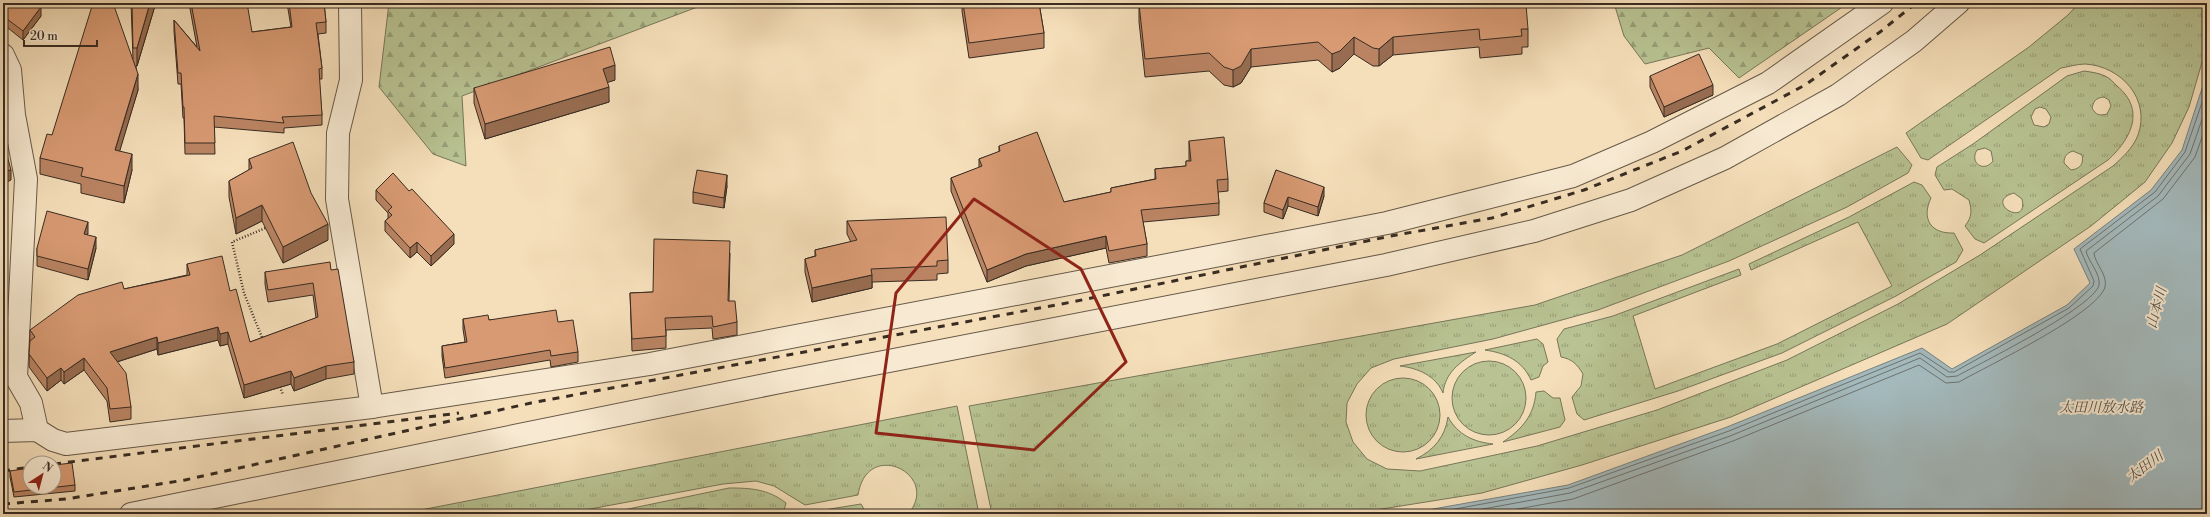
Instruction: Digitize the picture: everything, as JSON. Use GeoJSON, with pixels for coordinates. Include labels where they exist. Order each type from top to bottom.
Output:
{"type":"FeatureCollection","features":[{"type":"Feature","properties":{"kind":"street"},"geometry":{"type":"LineString","coordinates":[[350,3],[351,80],[338,133],[337,199],[372,407]]}},
{"type":"Feature","properties":{"kind":"street"},"geometry":{"type":"LineString","coordinates":[[3,431],[37,430],[53,440],[66,444],[372,407],[650,364],[1387,223],[1573,176],[1652,142],[1768,83],[1882,3]]}},
{"type":"Feature","properties":{"kind":"street"},"geometry":{"type":"LineString","coordinates":[[131,514],[775,383],[1386,265],[1534,231],[1631,200],[1725,158],[1838,95],[1914,41],[1958,3]]}},
{"type":"Feature","properties":{"kind":"street"},"geometry":{"type":"LineString","coordinates":[[3,55],[10,70],[14,115],[26,179],[16,377],[31,403],[37,430]]}},
{"type":"Feature","properties":{"kind":"path"},"geometry":{"type":"LineString","coordinates":[[264,343],[244,293],[232,242],[274,225]]}},
{"type":"Feature","properties":{"kind":"path"},"geometry":{"type":"LineString","coordinates":[[278,380],[292,417]]}},
{"type":"Feature","properties":{"kind":"highlighted area"},"geometry":{"type":"Polygon","coordinates":[[[974,199],[1081,269],[1126,362],[1034,450],[876,433],[896,293],[974,199]]]}},
{"type":"Feature","properties":{"kind":"green space"},"geometry":{"type":"Polygon","coordinates":[[[389,3],[768,3],[700,6],[462,96],[466,166],[433,154],[379,87],[389,3]]]}},
{"type":"Feature","properties":{"kind":"green space"},"geometry":{"type":"Polygon","coordinates":[[[1614,3],[1848,3],[1739,78],[1709,48],[1645,64],[1624,36],[1614,3]]]}},
{"type":"Feature","properties":{"kind":"green space"},"geometry":{"type":"Polygon","coordinates":[[[2079,3],[2207,3],[2207,45],[2189,107],[2172,143],[2145,182],[2091,226],[1947,324],[1731,417],[1582,465],[1482,493],[1351,514],[992,514],[969,406],[1535,305],[1682,255],[1897,147],[1912,165],[1908,173],[1847,207],[1729,261],[1598,310],[1493,339],[1394,359],[1371,368],[1357,384],[1347,403],[1346,422],[1353,442],[1367,459],[1387,469],[1420,471],[1537,446],[1657,410],[1787,360],[1898,304],[1980,255],[2113,166],[2131,148],[2138,135],[2141,122],[2140,109],[2136,97],[2130,87],[2121,78],[2098,66],[2085,64],[2061,68],[1928,160],[1921,158],[1906,133],[2029,47],[2068,15],[2079,3]]]}},
{"type":"Feature","properties":{"kind":"green space"},"geometry":{"type":"Polygon","coordinates":[[[2084,71],[2100,74],[2112,81],[2126,95],[2131,105],[2133,114],[2129,134],[2108,160],[1984,243],[1975,239],[1965,226],[1971,214],[1969,200],[1952,189],[1944,190],[1935,175],[1937,167],[1973,144],[2067,76],[2084,71]],[[2104,97],[2097,99],[2092,108],[2098,114],[2107,114],[2111,106],[2109,100],[2104,97]],[[2040,107],[2035,109],[2031,117],[2034,125],[2044,127],[2049,124],[2051,117],[2046,109],[2040,107]],[[1985,148],[1977,150],[1975,159],[1979,165],[1986,166],[1993,161],[1991,151],[1985,148]],[[2073,151],[2065,157],[2064,163],[2071,170],[2081,166],[2082,155],[2073,151]],[[2014,193],[2005,197],[2003,202],[2004,207],[2014,213],[2019,212],[2022,208],[2022,199],[2014,193]]]}},
{"type":"Feature","properties":{"kind":"green space"},"geometry":{"type":"Polygon","coordinates":[[[1914,182],[1922,185],[1931,198],[1927,212],[1930,224],[1939,231],[1954,233],[1963,250],[1956,262],[1896,296],[1782,353],[1678,391],[1584,420],[1577,414],[1572,397],[1581,386],[1583,374],[1574,362],[1561,357],[1557,339],[1564,329],[1613,316],[1739,269],[1741,275],[1633,316],[1655,389],[1777,344],[1892,286],[1858,222],[1751,270],[1749,264],[1849,217],[1914,182]]]}},
{"type":"Feature","properties":{"kind":"green space"},"geometry":{"type":"Polygon","coordinates":[[[1537,339],[1543,344],[1548,362],[1543,366],[1539,377],[1531,380],[1523,367],[1512,359],[1499,353],[1485,350],[1537,339]]]}},
{"type":"Feature","properties":{"kind":"green space"},"geometry":{"type":"Polygon","coordinates":[[[1476,352],[1454,369],[1444,386],[1443,393],[1436,382],[1426,374],[1400,366],[1476,352]]]}},
{"type":"Feature","properties":{"kind":"green space"},"geometry":{"type":"Polygon","coordinates":[[[1489,361],[1503,364],[1515,372],[1523,384],[1526,398],[1523,412],[1515,424],[1503,432],[1489,435],[1475,432],[1463,424],[1455,412],[1452,398],[1455,384],[1463,372],[1475,364],[1489,361]]]}},
{"type":"Feature","properties":{"kind":"green space"},"geometry":{"type":"Polygon","coordinates":[[[1403,378],[1417,381],[1429,389],[1437,401],[1440,415],[1437,429],[1429,441],[1417,449],[1403,452],[1389,449],[1377,441],[1369,429],[1366,415],[1369,401],[1377,389],[1389,381],[1403,378]]]}},
{"type":"Feature","properties":{"kind":"green space"},"geometry":{"type":"Polygon","coordinates":[[[1544,391],[1553,398],[1560,398],[1565,420],[1560,427],[1503,442],[1521,427],[1530,415],[1535,401],[1536,392],[1544,391]]]}},
{"type":"Feature","properties":{"kind":"green space"},"geometry":{"type":"Polygon","coordinates":[[[957,406],[979,514],[908,514],[916,500],[916,486],[909,476],[899,468],[887,465],[874,468],[864,478],[858,495],[805,505],[774,486],[756,481],[723,484],[564,514],[400,514],[957,406]]]}},
{"type":"Feature","properties":{"kind":"green space"},"geometry":{"type":"Polygon","coordinates":[[[1448,417],[1457,429],[1467,436],[1479,441],[1493,444],[1416,459],[1438,442],[1447,424],[1448,417]]]}},
{"type":"Feature","properties":{"kind":"green space"},"geometry":{"type":"Polygon","coordinates":[[[729,488],[759,490],[773,495],[786,503],[783,514],[724,514],[706,509],[686,508],[643,515],[604,514],[729,488]]]}},
{"type":"Feature","properties":{"kind":"green space"},"geometry":{"type":"Polygon","coordinates":[[[861,504],[867,514],[804,514],[805,513],[861,504]]]}},
{"type":"Feature","properties":{"kind":"water","name":"太田川放水路"},"geometry":{"type":"Polygon","coordinates":[[[2207,73],[2207,514],[1405,514],[1568,485],[1727,427],[1922,348],[1952,369],[2067,305],[2090,283],[2074,249],[2151,190],[2182,150],[2207,73]]]}},
{"type":"Feature","properties":{"kind":"building"},"geometry":{"type":"Polygon","coordinates":[[[3,3],[35,3],[41,7],[23,31],[3,16],[3,3]]]}},
{"type":"Feature","properties":{"kind":"building"},"geometry":{"type":"Polygon","coordinates":[[[93,3],[113,3],[138,74],[115,150],[132,154],[124,186],[81,176],[83,168],[40,158],[47,134],[52,135],[93,3]]]}},
{"type":"Feature","properties":{"kind":"building"},"geometry":{"type":"Polygon","coordinates":[[[132,3],[150,3],[137,48],[133,48],[132,3]]]}},
{"type":"Feature","properties":{"kind":"building"},"geometry":{"type":"Polygon","coordinates":[[[191,3],[215,3],[215,6],[247,3],[252,32],[292,27],[289,3],[324,3],[326,22],[316,23],[322,68],[319,69],[322,115],[282,117],[284,123],[214,116],[215,143],[185,143],[181,73],[178,73],[174,20],[200,51],[191,3]]]}},
{"type":"Feature","properties":{"kind":"building"},"geometry":{"type":"Polygon","coordinates":[[[963,3],[1039,3],[1044,33],[969,43],[963,3]]]}},
{"type":"Feature","properties":{"kind":"building"},"geometry":{"type":"Polygon","coordinates":[[[1519,3],[1526,4],[1528,29],[1521,29],[1522,36],[1480,40],[1479,29],[1393,37],[1379,49],[1373,48],[1354,37],[1340,51],[1332,54],[1318,42],[1251,49],[1241,66],[1233,70],[1224,67],[1209,53],[1145,59],[1139,4],[1519,3]]]}},
{"type":"Feature","properties":{"kind":"building"},"geometry":{"type":"Polygon","coordinates":[[[610,47],[615,65],[603,69],[609,87],[485,124],[474,88],[610,47]]]}},
{"type":"Feature","properties":{"kind":"building"},"geometry":{"type":"Polygon","coordinates":[[[1699,54],[1713,85],[1664,107],[1650,76],[1699,54]]]}},
{"type":"Feature","properties":{"kind":"building"},"geometry":{"type":"Polygon","coordinates":[[[1037,132],[1064,202],[1111,192],[1111,188],[1156,179],[1155,169],[1186,166],[1186,161],[1191,161],[1189,141],[1224,137],[1228,179],[1217,180],[1219,203],[1141,210],[1147,244],[1109,251],[1106,236],[1026,254],[987,270],[951,178],[982,166],[979,159],[1000,151],[999,146],[1037,132]]]}},
{"type":"Feature","properties":{"kind":"building"},"geometry":{"type":"Polygon","coordinates":[[[293,142],[311,193],[328,224],[283,247],[262,205],[236,218],[229,181],[252,168],[249,159],[293,142]]]}},
{"type":"Feature","properties":{"kind":"building"},"geometry":{"type":"Polygon","coordinates":[[[5,148],[11,170],[4,171],[7,180],[3,181],[3,149],[5,148]]]}},
{"type":"Feature","properties":{"kind":"building"},"geometry":{"type":"Polygon","coordinates":[[[697,170],[727,175],[724,198],[693,192],[697,170]]]}},
{"type":"Feature","properties":{"kind":"building"},"geometry":{"type":"Polygon","coordinates":[[[1276,170],[1324,187],[1318,207],[1288,197],[1283,210],[1264,203],[1276,170]]]}},
{"type":"Feature","properties":{"kind":"building"},"geometry":{"type":"Polygon","coordinates":[[[393,173],[409,191],[412,189],[454,234],[431,256],[417,242],[410,248],[385,221],[392,215],[388,211],[392,207],[376,190],[393,173]]]}},
{"type":"Feature","properties":{"kind":"building"},"geometry":{"type":"Polygon","coordinates":[[[47,211],[88,222],[84,234],[96,237],[88,269],[37,256],[37,248],[47,211]]]}},
{"type":"Feature","properties":{"kind":"building"},"geometry":{"type":"Polygon","coordinates":[[[946,217],[948,260],[937,261],[937,266],[871,269],[872,275],[812,288],[805,259],[816,256],[815,250],[857,240],[847,221],[946,217]]]}},
{"type":"Feature","properties":{"kind":"building"},"geometry":{"type":"Polygon","coordinates":[[[654,239],[730,241],[728,301],[735,301],[737,322],[713,327],[712,316],[665,318],[666,336],[632,339],[630,293],[653,292],[654,239]]]}},
{"type":"Feature","properties":{"kind":"building"},"geometry":{"type":"Polygon","coordinates":[[[222,256],[230,291],[236,289],[250,342],[318,317],[313,283],[268,290],[265,272],[330,262],[331,270],[338,269],[354,362],[326,366],[294,378],[291,371],[244,385],[228,332],[220,334],[218,327],[158,343],[157,337],[110,352],[126,373],[131,407],[110,409],[107,388],[84,358],[64,372],[61,368],[47,378],[29,354],[30,341],[35,337],[30,330],[78,295],[122,282],[124,289],[190,275],[187,264],[222,256]]]}},
{"type":"Feature","properties":{"kind":"building"},"geometry":{"type":"Polygon","coordinates":[[[556,310],[558,322],[573,320],[578,352],[551,356],[550,350],[445,368],[442,346],[467,342],[463,319],[488,315],[489,320],[556,310]]]}},
{"type":"Feature","properties":{"kind":"building"},"geometry":{"type":"Polygon","coordinates":[[[72,463],[75,485],[62,486],[62,464],[72,463]]]}},
{"type":"Feature","properties":{"kind":"building"},"geometry":{"type":"Polygon","coordinates":[[[22,469],[22,491],[14,492],[10,471],[22,469]]]}},
{"type":"Feature","properties":{"kind":"railway"},"geometry":{"type":"LineString","coordinates":[[3,504],[66,499],[185,480],[531,403],[1072,302],[1391,236],[1492,218],[1584,190],[1682,151],[1805,85],[1880,32],[1916,3]]}},
{"type":"Feature","properties":{"kind":"railway"},"geometry":{"type":"LineString","coordinates":[[62,463],[459,413]]}},
{"type":"Feature","properties":{"kind":"railway"},"geometry":{"type":"LineString","coordinates":[[3,471],[22,468]]}},
{"type":"Feature","properties":{"kind":"water label","name":"山本川"},"geometry":{"type":"Point","coordinates":[2157,308]}},
{"type":"Feature","properties":{"kind":"water label","name":"太田川"},"geometry":{"type":"Point","coordinates":[2145,467]}}]}
